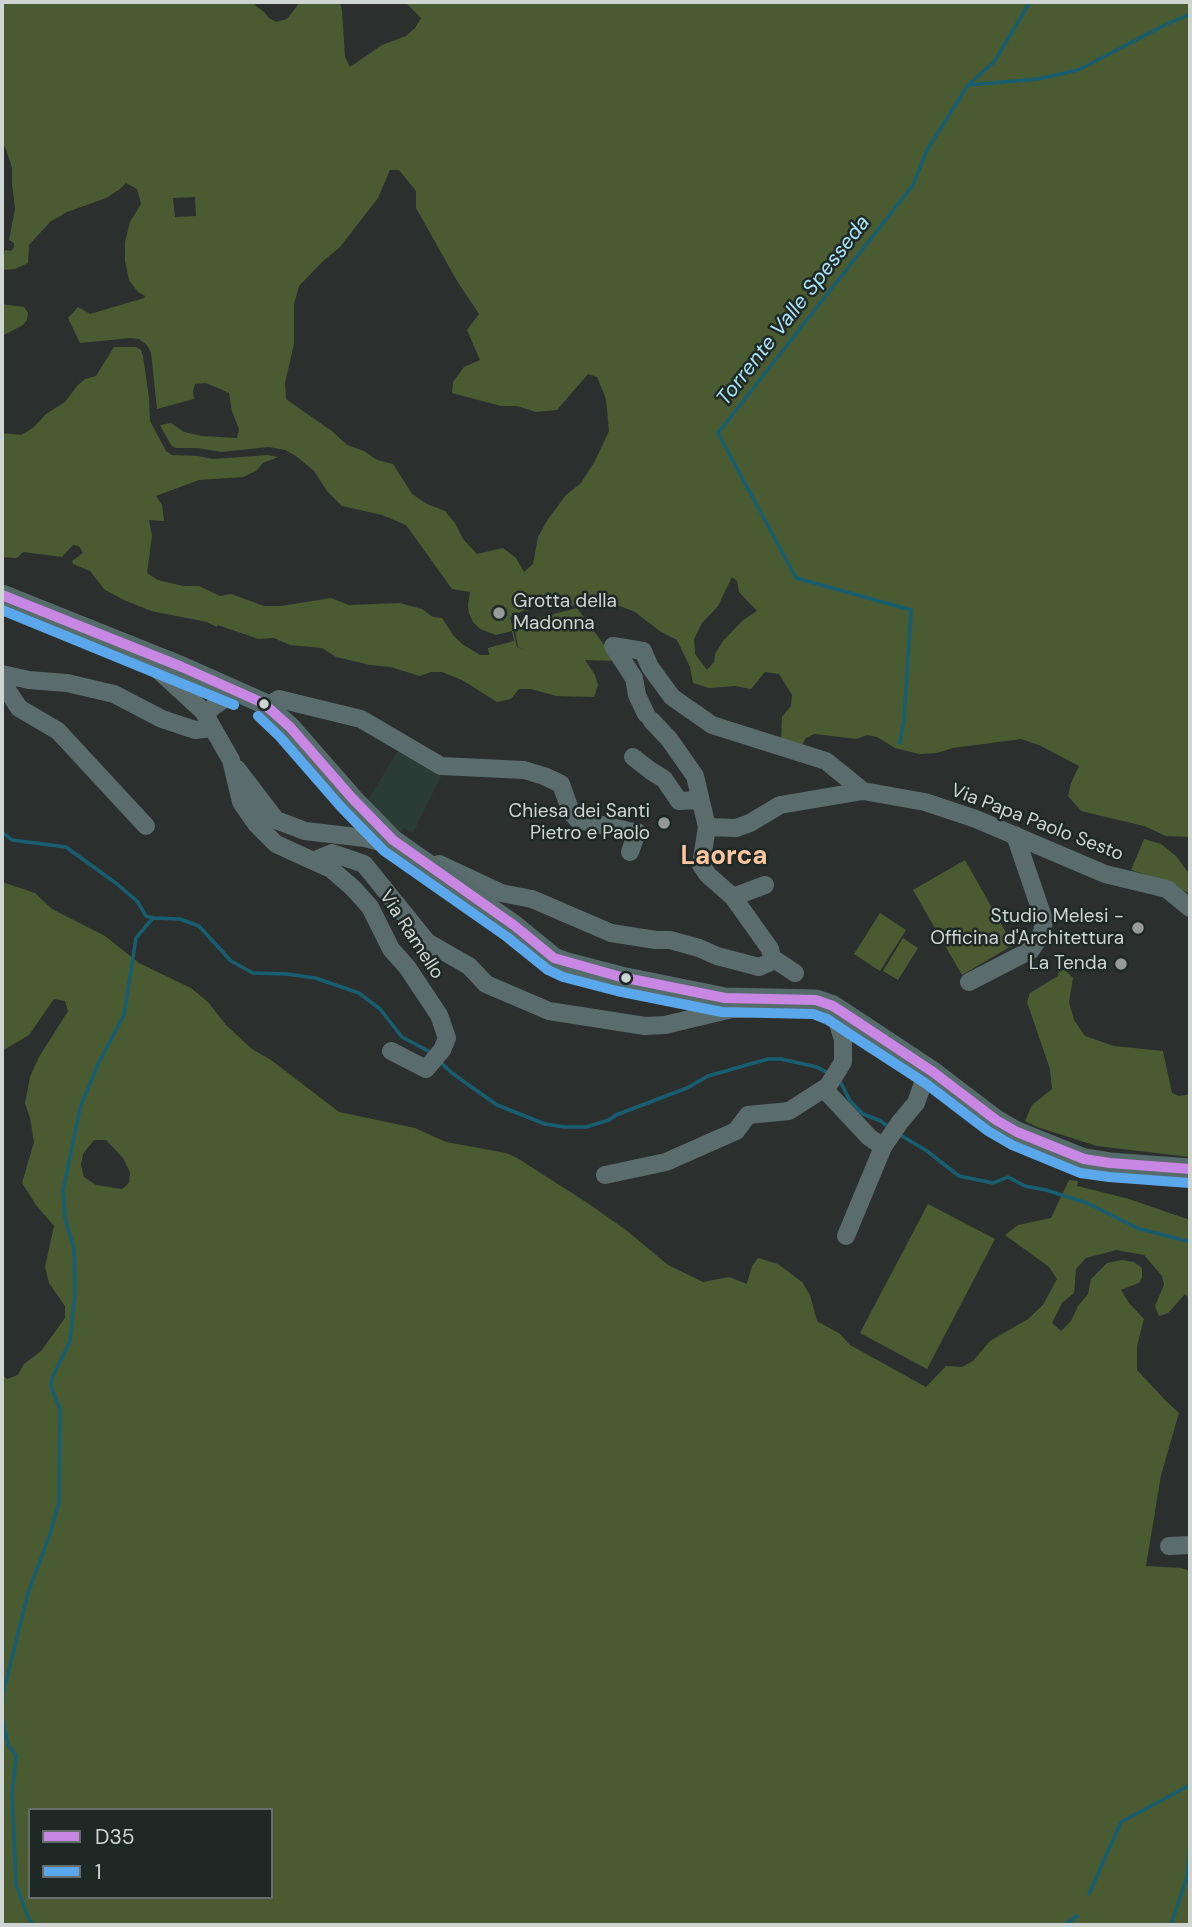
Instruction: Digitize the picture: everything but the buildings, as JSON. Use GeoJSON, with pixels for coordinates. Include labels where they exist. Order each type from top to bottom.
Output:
{"type":"FeatureCollection","features":[{"type":"Feature","properties":{"kind":"main road"},"geometry":{"type":"LineString","coordinates":[[2,595],[267,706],[290,727],[393,840],[515,926],[547,954],[567,964],[725,999],[785,1004],[816,1000],[833,1006],[928,1069],[1007,1128],[1073,1155],[1111,1163],[1190,1169]]}},
{"type":"Feature","properties":{"kind":"street"},"geometry":{"type":"LineString","coordinates":[[773,961],[771,948],[733,897],[701,865],[705,835],[695,776],[669,739],[648,717],[637,695],[634,678],[613,646],[643,651],[650,667],[672,697],[712,725],[826,761],[863,791]]}},
{"type":"Feature","properties":{"kind":"street","name":"Via Ramello"},"geometry":{"type":"LineString","coordinates":[[136,649],[209,721],[231,760],[241,802],[257,825],[276,844],[331,869],[370,907],[391,949],[407,967],[439,1015],[440,1051]]}},
{"type":"Feature","properties":{"kind":"street"},"geometry":{"type":"LineString","coordinates":[[2,674],[29,680],[67,683],[114,694],[163,719],[195,730],[209,721],[213,707],[239,692]]}},
{"type":"Feature","properties":{"kind":"street"},"geometry":{"type":"LineString","coordinates":[[2,682],[19,708],[58,731],[146,826]]}},
{"type":"Feature","properties":{"kind":"street"},"geometry":{"type":"LineString","coordinates":[[267,706],[279,699],[361,719],[441,766],[524,770],[544,776],[561,784],[571,812],[578,820],[630,831],[630,852]]}},
{"type":"Feature","properties":{"kind":"street"},"geometry":{"type":"LineString","coordinates":[[633,757],[664,779],[679,801],[699,800]]}},
{"type":"Feature","properties":{"kind":"street"},"geometry":{"type":"LineString","coordinates":[[231,760],[276,820],[305,831],[365,838],[405,849],[501,893],[531,899],[611,933],[670,940],[759,967],[777,961],[795,973]]}},
{"type":"Feature","properties":{"kind":"street"},"geometry":{"type":"LineString","coordinates":[[705,835],[750,823],[780,805],[863,791]]}},
{"type":"Feature","properties":{"kind":"street","name":"Via Papa Paolo Sesto"},"geometry":{"type":"LineString","coordinates":[[863,791],[925,802],[976,819],[1105,874],[1167,890],[1190,908]]}},
{"type":"Feature","properties":{"kind":"street"},"geometry":{"type":"LineString","coordinates":[[969,982],[1031,950],[1042,933],[1044,920],[1016,835]]}},
{"type":"Feature","properties":{"kind":"street","name":"Via Ramello"},"geometry":{"type":"LineString","coordinates":[[313,861],[332,853],[364,864],[427,942],[470,966],[486,984],[549,1011],[645,1026],[732,1009],[785,1004],[823,1013],[837,1020],[843,1040],[843,1062],[830,1082]]}},
{"type":"Feature","properties":{"kind":"street"},"geometry":{"type":"LineString","coordinates":[[733,897],[765,885]]}},
{"type":"Feature","properties":{"kind":"street"},"geometry":{"type":"LineString","coordinates":[[391,1051],[425,1069],[440,1051],[450,1028],[443,1008]]}},
{"type":"Feature","properties":{"kind":"street"},"geometry":{"type":"LineString","coordinates":[[846,1237],[891,1135],[916,1103],[928,1069]]}},
{"type":"Feature","properties":{"kind":"street"},"geometry":{"type":"LineString","coordinates":[[605,1175],[666,1162],[736,1130],[748,1115],[789,1111],[830,1082],[869,1137],[891,1135]]}},
{"type":"Feature","properties":{"kind":"street"},"geometry":{"type":"LineString","coordinates":[[1169,1546],[1190,1545]]}},
{"type":"Feature","properties":{"kind":"shaded area"},"geometry":{"type":"Polygon","coordinates":[[[402,749],[443,772],[413,833],[404,828],[397,834],[368,800],[398,751],[402,749]]]}},
{"type":"Feature","properties":{"kind":"green space"},"geometry":{"type":"Polygon","coordinates":[[[2,2],[254,2],[276,22],[287,19],[300,2],[340,2],[345,57],[350,67],[382,45],[406,36],[415,28],[421,18],[405,2],[1190,2],[1190,837],[1166,836],[1144,826],[1081,811],[1068,796],[1079,766],[1039,745],[1021,739],[919,754],[895,748],[877,737],[867,735],[857,739],[814,734],[806,738],[800,748],[781,742],[782,717],[791,706],[792,695],[779,674],[765,672],[751,689],[735,686],[709,688],[693,683],[690,667],[677,640],[661,632],[635,612],[620,606],[577,606],[541,602],[510,617],[517,647],[526,651],[518,647],[514,624],[577,608],[616,661],[585,660],[598,685],[594,697],[556,696],[531,689],[519,689],[511,699],[497,702],[462,680],[442,672],[420,676],[390,667],[336,657],[322,648],[290,645],[274,638],[258,639],[207,622],[151,611],[105,590],[90,571],[73,564],[72,561],[83,553],[79,546],[73,545],[62,557],[23,552],[17,558],[2,557],[2,433],[21,435],[33,428],[46,414],[65,402],[85,379],[96,376],[114,347],[136,347],[141,350],[143,356],[150,421],[166,451],[172,455],[213,459],[268,455],[278,457],[263,463],[256,471],[243,477],[199,480],[156,496],[162,505],[164,521],[149,520],[152,536],[147,573],[158,580],[183,586],[199,586],[220,596],[231,594],[264,606],[331,598],[349,605],[400,603],[442,618],[462,644],[480,655],[489,655],[488,648],[514,641],[512,631],[496,635],[480,629],[473,622],[468,605],[470,592],[452,589],[406,525],[382,515],[342,506],[327,491],[314,471],[296,456],[285,450],[269,447],[221,452],[175,448],[171,445],[160,425],[171,423],[184,432],[202,436],[237,438],[239,429],[229,393],[206,383],[195,384],[194,399],[157,409],[151,353],[147,345],[139,339],[131,338],[80,343],[68,318],[78,307],[90,314],[144,298],[129,280],[125,261],[125,242],[130,222],[141,204],[137,189],[126,183],[106,198],[67,212],[50,222],[29,245],[28,263],[15,269],[2,270],[5,250],[11,251],[14,247],[14,243],[9,240],[15,209],[12,168],[2,143],[2,2]],[[390,170],[378,198],[340,247],[299,286],[294,304],[294,344],[285,383],[286,399],[347,445],[364,451],[377,460],[393,464],[412,494],[445,511],[463,539],[477,554],[503,548],[516,558],[524,572],[533,564],[538,537],[548,519],[566,495],[581,483],[595,461],[609,431],[606,399],[597,377],[588,374],[557,410],[536,412],[452,393],[453,382],[464,367],[480,360],[467,330],[479,314],[416,208],[416,191],[399,170],[390,170]],[[195,197],[173,198],[175,217],[196,216],[195,197]],[[732,577],[718,606],[702,623],[694,639],[695,654],[707,670],[714,662],[715,654],[723,641],[743,620],[757,611],[739,592],[737,581],[732,577]]]}},
{"type":"Feature","properties":{"kind":"green space"},"geometry":{"type":"Polygon","coordinates":[[[2,304],[24,307],[28,313],[23,325],[2,336],[2,304]]]}},
{"type":"Feature","properties":{"kind":"green space"},"geometry":{"type":"Polygon","coordinates":[[[1144,839],[1161,844],[1176,856],[1190,873],[1190,894],[1164,880],[1131,870],[1144,839]]]}},
{"type":"Feature","properties":{"kind":"green space"},"geometry":{"type":"Polygon","coordinates":[[[965,860],[1013,945],[962,975],[913,890],[965,860]]]}},
{"type":"Feature","properties":{"kind":"green space"},"geometry":{"type":"Polygon","coordinates":[[[2,882],[35,893],[52,909],[105,936],[139,963],[191,988],[208,1002],[226,1025],[252,1049],[271,1060],[339,1112],[415,1128],[446,1142],[506,1153],[517,1158],[626,1230],[668,1265],[703,1282],[729,1277],[747,1284],[752,1266],[758,1258],[778,1264],[802,1282],[810,1295],[817,1321],[840,1334],[850,1345],[926,1387],[946,1366],[962,1367],[973,1361],[990,1341],[1028,1319],[1043,1305],[1057,1279],[1049,1267],[1005,1235],[1018,1225],[1051,1218],[1069,1180],[1078,1181],[1077,1186],[1129,1199],[1190,1220],[1190,1299],[1185,1294],[1168,1313],[1159,1316],[1155,1306],[1164,1285],[1162,1276],[1144,1255],[1116,1250],[1086,1258],[1076,1269],[1074,1293],[1062,1303],[1052,1323],[1061,1331],[1071,1321],[1088,1294],[1091,1279],[1107,1263],[1122,1260],[1134,1262],[1142,1268],[1139,1283],[1121,1290],[1144,1319],[1137,1346],[1137,1370],[1179,1413],[1161,1475],[1146,1566],[1190,1571],[1190,1925],[2,1925],[2,1374],[7,1379],[18,1375],[24,1364],[41,1351],[65,1318],[65,1306],[49,1283],[45,1267],[54,1226],[22,1183],[34,1142],[25,1103],[30,1077],[39,1057],[68,1011],[65,1001],[54,999],[29,1035],[2,1051],[2,882]],[[94,1140],[83,1154],[81,1165],[84,1177],[96,1185],[122,1189],[129,1183],[130,1172],[123,1158],[106,1140],[94,1140]]]}},
{"type":"Feature","properties":{"kind":"green space"},"geometry":{"type":"Polygon","coordinates":[[[880,913],[906,930],[880,971],[854,954],[880,913]]]}},
{"type":"Feature","properties":{"kind":"green space"},"geometry":{"type":"Polygon","coordinates":[[[903,938],[918,948],[898,980],[883,971],[903,938]]]}},
{"type":"Feature","properties":{"kind":"green space"},"geometry":{"type":"Polygon","coordinates":[[[1059,970],[1065,970],[1073,978],[1069,1002],[1074,1020],[1085,1036],[1114,1046],[1163,1051],[1172,1093],[1179,1096],[1190,1094],[1190,1157],[1097,1146],[1025,1121],[1032,1105],[1052,1089],[1050,1069],[1027,1002],[1030,993],[1058,976],[1059,970]]]}},
{"type":"Feature","properties":{"kind":"green space"},"geometry":{"type":"Polygon","coordinates":[[[928,1204],[995,1239],[927,1369],[860,1333],[928,1204]]]}},
{"type":"Feature","properties":{"kind":"waterway","name":"Torrente Valle Spesseda"},"geometry":{"type":"LineString","coordinates":[[900,743],[911,610],[796,578],[718,433],[913,185],[927,150],[968,85],[994,62],[1030,2]]}},
{"type":"Feature","properties":{"kind":"waterway"},"geometry":{"type":"LineString","coordinates":[[969,85],[1038,79],[1078,70],[1190,14]]}},
{"type":"Feature","properties":{"kind":"waterway"},"geometry":{"type":"LineString","coordinates":[[2,832],[12,840],[66,847],[137,901],[146,916],[180,919],[199,926],[231,961],[253,973],[315,978],[359,993],[380,1009],[402,1037],[432,1053]]}},
{"type":"Feature","properties":{"kind":"waterway"},"geometry":{"type":"LineString","coordinates":[[33,1925],[16,1885],[12,1795],[16,1755],[8,1745],[2,1716],[3,1694],[28,1593],[59,1502],[60,1410],[51,1386],[52,1378],[70,1341],[75,1292],[74,1249],[65,1218],[63,1191],[80,1108],[98,1064],[124,1015],[136,938],[153,918]]}},
{"type":"Feature","properties":{"kind":"waterway"},"geometry":{"type":"LineString","coordinates":[[439,1061],[497,1105],[545,1124],[565,1127],[586,1127],[609,1120],[687,1088],[708,1076],[768,1059],[817,1067],[828,1073]]}},
{"type":"Feature","properties":{"kind":"waterway"},"geometry":{"type":"LineString","coordinates":[[840,1081],[850,1101],[863,1114],[888,1127]]}},
{"type":"Feature","properties":{"kind":"waterway"},"geometry":{"type":"LineString","coordinates":[[897,1133],[927,1151],[959,1176],[993,1183],[1008,1177],[1025,1186],[1087,1203],[1137,1228],[1190,1242]]}},
{"type":"Feature","properties":{"kind":"waterway"},"geometry":{"type":"LineString","coordinates":[[1089,1894],[1121,1822],[1190,1785]]}},
{"type":"Feature","properties":{"kind":"waterway"},"geometry":{"type":"LineString","coordinates":[[1171,1925],[1187,1877],[1190,1846]]}},
{"type":"Feature","properties":{"kind":"waterway"},"geometry":{"type":"LineString","coordinates":[[1065,1925],[1077,1916]]}},
{"type":"Feature","properties":{"kind":"transit line","name":"D35"},"geometry":{"type":"LineString","coordinates":[[2,595],[182,667],[263,703],[290,727],[393,840],[515,926],[554,958],[621,977],[725,998],[816,1000],[833,1006],[859,1023],[1017,1132],[1084,1159],[1190,1169]]}},
{"type":"Feature","properties":{"kind":"transit line","name":"1"},"geometry":{"type":"LineString","coordinates":[[2,610],[234,705]]}},
{"type":"Feature","properties":{"kind":"transit line","name":"1"},"geometry":{"type":"LineString","coordinates":[[258,716],[384,851],[507,937],[548,970],[563,977],[617,991],[722,1012],[813,1014],[827,1019],[925,1083],[988,1131],[1012,1145],[1080,1173],[1189,1183]]}},
{"type":"Feature","properties":{"kind":"place","name":"Grotta della Madonna"},"geometry":{"type":"Point","coordinates":[499,613]}},
{"type":"Feature","properties":{"kind":"place","name":"Chiesa dei Santi Pietro e Paolo"},"geometry":{"type":"Point","coordinates":[664,823]}},
{"type":"Feature","properties":{"kind":"place","name":"Studio Melesi - Officina d'Architettura"},"geometry":{"type":"Point","coordinates":[1138,928]}},
{"type":"Feature","properties":{"kind":"place","name":"La Tenda"},"geometry":{"type":"Point","coordinates":[1121,964]}},
{"type":"Feature","properties":{"kind":"district","name":"Laorca"},"geometry":{"type":"Point","coordinates":[724,857]}}]}
